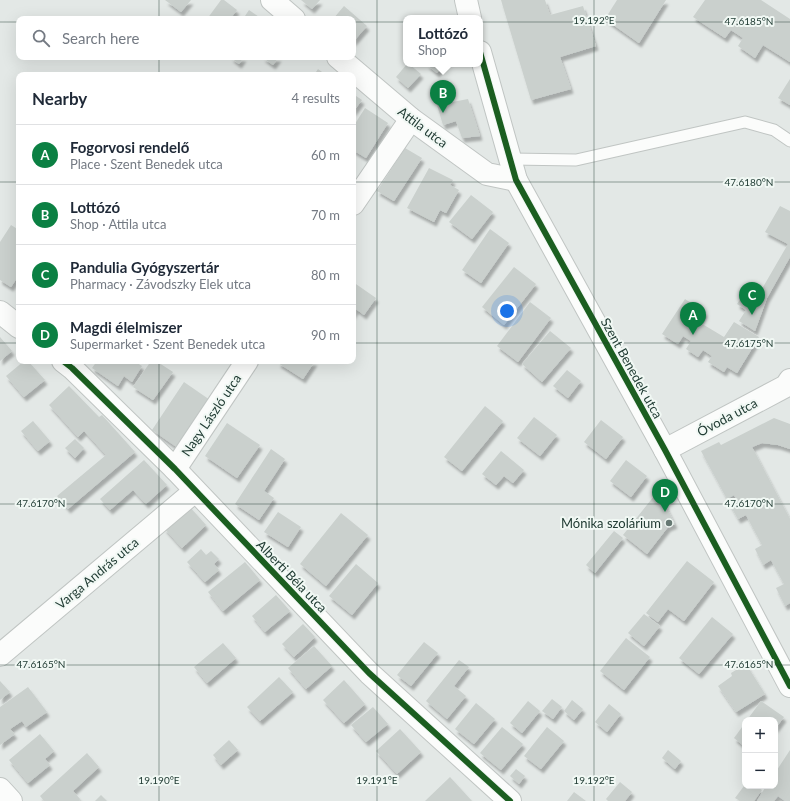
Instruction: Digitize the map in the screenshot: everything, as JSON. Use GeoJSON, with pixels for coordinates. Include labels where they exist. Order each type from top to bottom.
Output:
{"type":"FeatureCollection","features":[{"type":"Feature","properties":{"kind":"street"},"geometry":{"type":"LineString","coordinates":[[272,0],[291,16]]}},
{"type":"Feature","properties":{"kind":"street"},"geometry":{"type":"LineString","coordinates":[[466,0],[469,15]]}},
{"type":"Feature","properties":{"kind":"street","name":"Attila utca"},"geometry":{"type":"LineString","coordinates":[[341,60],[355,72]]}},
{"type":"Feature","properties":{"kind":"street","name":"Szent Benedek utca"},"geometry":{"type":"LineString","coordinates":[[483,62],[516,180],[665,450],[790,686]]}},
{"type":"Feature","properties":{"kind":"street","name":"Attila utca"},"geometry":{"type":"LineString","coordinates":[[356,72],[410,119],[487,174],[516,180]]}},
{"type":"Feature","properties":{"kind":"street"},"geometry":{"type":"LineString","coordinates":[[356,200],[410,119]]}},
{"type":"Feature","properties":{"kind":"street"},"geometry":{"type":"LineString","coordinates":[[0,312],[16,325]]}},
{"type":"Feature","properties":{"kind":"street","name":"Alberti Béla utca"},"geometry":{"type":"LineString","coordinates":[[67,364],[175,469],[369,673],[510,801]]}},
{"type":"Feature","properties":{"kind":"street","name":"Nagy László utca"},"geometry":{"type":"LineString","coordinates":[[175,469],[245,364]]}},
{"type":"Feature","properties":{"kind":"street","name":"Óvoda utca"},"geometry":{"type":"LineString","coordinates":[[665,450],[789,385]]}},
{"type":"Feature","properties":{"kind":"street","name":"Varga András utca"},"geometry":{"type":"LineString","coordinates":[[0,655],[195,491]]}},
{"type":"Feature","properties":{"kind":"street"},"geometry":{"type":"LineString","coordinates":[[0,789],[11,801]]}},
{"type":"Feature","properties":{"kind":"lane"},"geometry":{"type":"LineString","coordinates":[[511,159],[576,160],[746,122],[774,130],[790,141]]}},
{"type":"Feature","properties":{"kind":"building"},"geometry":{"type":"Polygon","coordinates":[[[165,0],[191,0],[181,12],[165,0]]]}},
{"type":"Feature","properties":{"kind":"building"},"geometry":{"type":"Polygon","coordinates":[[[221,0],[224,0],[237,10],[232,16],[209,16],[221,0]]]}},
{"type":"Feature","properties":{"kind":"building"},"geometry":{"type":"Polygon","coordinates":[[[301,0],[320,0],[312,9],[301,0]]]}},
{"type":"Feature","properties":{"kind":"building"},"geometry":{"type":"Polygon","coordinates":[[[501,0],[545,0],[550,15],[583,6],[596,46],[560,57],[571,89],[531,100],[501,0]]]}},
{"type":"Feature","properties":{"kind":"building"},"geometry":{"type":"Polygon","coordinates":[[[617,0],[666,0],[639,43],[605,19],[617,0]]]}},
{"type":"Feature","properties":{"kind":"building"},"geometry":{"type":"Polygon","coordinates":[[[705,0],[761,0],[790,19],[790,62],[763,45],[755,58],[738,46],[743,38],[731,30],[725,38],[693,17],[705,0]]]}},
{"type":"Feature","properties":{"kind":"building"},"geometry":{"type":"Polygon","coordinates":[[[344,6],[356,16],[336,16],[344,6]]]}},
{"type":"Feature","properties":{"kind":"building"},"geometry":{"type":"Polygon","coordinates":[[[249,10],[258,16],[245,16],[249,10]]]}},
{"type":"Feature","properties":{"kind":"building"},"geometry":{"type":"Polygon","coordinates":[[[356,16],[367,26],[356,39],[356,16]]]}},
{"type":"Feature","properties":{"kind":"building"},"geometry":{"type":"Polygon","coordinates":[[[234,60],[242,60],[239,64],[234,60]]]}},
{"type":"Feature","properties":{"kind":"building"},"geometry":{"type":"Polygon","coordinates":[[[266,60],[277,60],[273,65],[266,60]]]}},
{"type":"Feature","properties":{"kind":"building"},"geometry":{"type":"Polygon","coordinates":[[[404,67],[413,67],[421,74],[408,88],[396,77],[404,67]]]}},
{"type":"Feature","properties":{"kind":"building"},"geometry":{"type":"Polygon","coordinates":[[[430,67],[442,67],[437,73],[430,67]]]}},
{"type":"Feature","properties":{"kind":"building"},"geometry":{"type":"Polygon","coordinates":[[[790,79],[790,105],[778,98],[790,79]]]}},
{"type":"Feature","properties":{"kind":"building"},"geometry":{"type":"Polygon","coordinates":[[[356,96],[362,100],[356,108],[356,96]]]}},
{"type":"Feature","properties":{"kind":"building"},"geometry":{"type":"Polygon","coordinates":[[[468,99],[480,136],[462,138],[456,121],[443,125],[437,105],[468,99]]]}},
{"type":"Feature","properties":{"kind":"building"},"geometry":{"type":"Polygon","coordinates":[[[365,108],[388,123],[366,158],[356,152],[356,122],[365,108]]]}},
{"type":"Feature","properties":{"kind":"building"},"geometry":{"type":"Polygon","coordinates":[[[405,148],[422,158],[394,201],[377,191],[405,148]]]}},
{"type":"Feature","properties":{"kind":"building"},"geometry":{"type":"Polygon","coordinates":[[[429,168],[453,180],[450,185],[459,190],[446,213],[440,210],[434,222],[407,208],[429,168]]]}},
{"type":"Feature","properties":{"kind":"building"},"geometry":{"type":"Polygon","coordinates":[[[471,195],[493,212],[472,239],[449,222],[471,195]]]}},
{"type":"Feature","properties":{"kind":"building"},"geometry":{"type":"Polygon","coordinates":[[[780,206],[790,211],[790,257],[767,298],[755,331],[739,321],[746,310],[737,304],[745,292],[759,294],[788,244],[765,232],[780,206]]]}},
{"type":"Feature","properties":{"kind":"building"},"geometry":{"type":"Polygon","coordinates":[[[11,225],[16,228],[16,280],[11,287],[0,280],[0,242],[11,225]]]}},
{"type":"Feature","properties":{"kind":"building"},"geometry":{"type":"Polygon","coordinates":[[[490,229],[509,243],[481,283],[462,270],[490,229]]]}},
{"type":"Feature","properties":{"kind":"building"},"geometry":{"type":"Polygon","coordinates":[[[514,267],[536,284],[504,325],[482,307],[514,267]]]}},
{"type":"Feature","properties":{"kind":"building"},"geometry":{"type":"Polygon","coordinates":[[[356,284],[376,298],[364,315],[356,309],[356,284]]]}},
{"type":"Feature","properties":{"kind":"building"},"geometry":{"type":"Polygon","coordinates":[[[685,299],[705,312],[699,322],[724,337],[734,322],[759,337],[737,373],[727,367],[724,372],[708,362],[712,356],[703,350],[698,357],[686,349],[691,341],[683,336],[678,344],[662,334],[685,299]]]}},
{"type":"Feature","properties":{"kind":"building"},"geometry":{"type":"Polygon","coordinates":[[[530,302],[551,318],[518,362],[497,346],[530,302]]]}},
{"type":"Feature","properties":{"kind":"building"},"geometry":{"type":"Polygon","coordinates":[[[550,331],[571,348],[542,382],[522,364],[550,331]]]}},
{"type":"Feature","properties":{"kind":"building"},"geometry":{"type":"Polygon","coordinates":[[[0,337],[12,351],[0,361],[0,337]]]}},
{"type":"Feature","properties":{"kind":"building"},"geometry":{"type":"Polygon","coordinates":[[[20,364],[31,364],[45,380],[24,397],[6,376],[20,364]]]}},
{"type":"Feature","properties":{"kind":"building"},"geometry":{"type":"Polygon","coordinates":[[[95,364],[139,364],[142,366],[132,382],[124,376],[118,386],[92,368],[95,364]]]}},
{"type":"Feature","properties":{"kind":"building"},"geometry":{"type":"Polygon","coordinates":[[[149,364],[161,364],[173,372],[153,400],[133,387],[149,364]]]}},
{"type":"Feature","properties":{"kind":"building"},"geometry":{"type":"Polygon","coordinates":[[[280,364],[313,364],[303,379],[280,364]]]}},
{"type":"Feature","properties":{"kind":"building"},"geometry":{"type":"Polygon","coordinates":[[[567,370],[581,381],[568,398],[553,386],[567,370]]]}},
{"type":"Feature","properties":{"kind":"building"},"geometry":{"type":"Polygon","coordinates":[[[184,382],[210,400],[178,448],[152,430],[184,382]]]}},
{"type":"Feature","properties":{"kind":"building"},"geometry":{"type":"Polygon","coordinates":[[[69,386],[99,417],[102,415],[135,452],[68,509],[57,496],[106,455],[84,431],[78,437],[49,405],[69,386]]]}},
{"type":"Feature","properties":{"kind":"building"},"geometry":{"type":"Polygon","coordinates":[[[485,406],[503,421],[462,471],[444,457],[485,406]]]}},
{"type":"Feature","properties":{"kind":"building"},"geometry":{"type":"Polygon","coordinates":[[[534,417],[557,435],[540,456],[517,438],[534,417]]]}},
{"type":"Feature","properties":{"kind":"building"},"geometry":{"type":"Polygon","coordinates":[[[774,418],[790,424],[790,449],[778,445],[762,443],[752,447],[790,519],[790,603],[785,606],[776,588],[784,584],[771,560],[763,565],[755,549],[762,545],[746,515],[738,519],[729,503],[736,499],[734,495],[727,499],[701,451],[719,442],[721,445],[774,418]]]}},
{"type":"Feature","properties":{"kind":"building"},"geometry":{"type":"Polygon","coordinates":[[[601,420],[623,437],[606,459],[584,442],[601,420]]]}},
{"type":"Feature","properties":{"kind":"building"},"geometry":{"type":"Polygon","coordinates":[[[33,421],[50,441],[38,451],[21,431],[33,421]]]}},
{"type":"Feature","properties":{"kind":"building"},"geometry":{"type":"Polygon","coordinates":[[[227,423],[260,445],[237,478],[205,456],[227,423]]]}},
{"type":"Feature","properties":{"kind":"building"},"geometry":{"type":"Polygon","coordinates":[[[75,439],[84,448],[75,458],[65,448],[75,439]]]}},
{"type":"Feature","properties":{"kind":"building"},"geometry":{"type":"Polygon","coordinates":[[[271,449],[285,459],[264,491],[274,498],[259,520],[235,504],[271,449]]]}},
{"type":"Feature","properties":{"kind":"building"},"geometry":{"type":"Polygon","coordinates":[[[501,451],[524,470],[513,483],[504,476],[496,485],[482,474],[501,451]]]}},
{"type":"Feature","properties":{"kind":"building"},"geometry":{"type":"Polygon","coordinates":[[[144,460],[167,485],[146,504],[133,490],[110,510],[100,499],[144,460]]]}},
{"type":"Feature","properties":{"kind":"building"},"geometry":{"type":"Polygon","coordinates":[[[626,460],[647,476],[631,497],[610,481],[626,460]]]}},
{"type":"Feature","properties":{"kind":"building"},"geometry":{"type":"Polygon","coordinates":[[[660,494],[675,524],[668,527],[647,554],[623,535],[654,496],[657,497],[660,494]]]}},
{"type":"Feature","properties":{"kind":"building"},"geometry":{"type":"Polygon","coordinates":[[[188,505],[206,525],[182,548],[164,528],[188,505]]]}},
{"type":"Feature","properties":{"kind":"building"},"geometry":{"type":"Polygon","coordinates":[[[278,512],[301,527],[288,547],[264,532],[278,512]]]}},
{"type":"Feature","properties":{"kind":"building"},"geometry":{"type":"Polygon","coordinates":[[[341,513],[368,535],[326,586],[300,564],[341,513]]]}},
{"type":"Feature","properties":{"kind":"building"},"geometry":{"type":"Polygon","coordinates":[[[614,531],[623,538],[595,573],[586,565],[614,531]]]}},
{"type":"Feature","properties":{"kind":"building"},"geometry":{"type":"Polygon","coordinates":[[[201,549],[206,555],[211,551],[219,559],[214,564],[219,570],[205,582],[187,562],[201,549]]]}},
{"type":"Feature","properties":{"kind":"building"},"geometry":{"type":"Polygon","coordinates":[[[687,561],[714,582],[684,621],[668,609],[658,622],[646,613],[687,561]]]}},
{"type":"Feature","properties":{"kind":"building"},"geometry":{"type":"Polygon","coordinates":[[[245,562],[260,580],[223,611],[208,592],[245,562]]]}},
{"type":"Feature","properties":{"kind":"building"},"geometry":{"type":"Polygon","coordinates":[[[356,564],[378,583],[352,615],[329,596],[356,564]]]}},
{"type":"Feature","properties":{"kind":"building"},"geometry":{"type":"Polygon","coordinates":[[[276,595],[290,611],[265,632],[252,616],[276,595]]]}},
{"type":"Feature","properties":{"kind":"building"},"geometry":{"type":"Polygon","coordinates":[[[644,614],[660,626],[644,646],[628,633],[644,614]]]}},
{"type":"Feature","properties":{"kind":"building"},"geometry":{"type":"Polygon","coordinates":[[[712,617],[733,634],[699,674],[679,658],[712,617]]]}},
{"type":"Feature","properties":{"kind":"building"},"geometry":{"type":"Polygon","coordinates":[[[303,624],[315,637],[294,657],[282,644],[303,624]]]}},
{"type":"Feature","properties":{"kind":"building"},"geometry":{"type":"Polygon","coordinates":[[[626,638],[650,657],[624,690],[600,671],[626,638]]]}},
{"type":"Feature","properties":{"kind":"building"},"geometry":{"type":"Polygon","coordinates":[[[424,642],[438,653],[411,686],[397,675],[424,642]]]}},
{"type":"Feature","properties":{"kind":"building"},"geometry":{"type":"Polygon","coordinates":[[[223,643],[236,658],[207,683],[194,667],[223,643]]]}},
{"type":"Feature","properties":{"kind":"building"},"geometry":{"type":"Polygon","coordinates":[[[314,646],[332,666],[306,689],[288,668],[314,646]]]}},
{"type":"Feature","properties":{"kind":"building"},"geometry":{"type":"Polygon","coordinates":[[[459,660],[469,667],[454,686],[466,696],[447,719],[426,701],[459,660]]]}},
{"type":"Feature","properties":{"kind":"building"},"geometry":{"type":"Polygon","coordinates":[[[746,664],[765,694],[736,712],[718,686],[732,676],[731,673],[746,664]]]}},
{"type":"Feature","properties":{"kind":"building"},"geometry":{"type":"Polygon","coordinates":[[[279,677],[293,692],[260,721],[247,707],[279,677]]]}},
{"type":"Feature","properties":{"kind":"building"},"geometry":{"type":"Polygon","coordinates":[[[344,680],[365,704],[344,723],[323,700],[344,680]]]}},
{"type":"Feature","properties":{"kind":"building"},"geometry":{"type":"Polygon","coordinates":[[[0,681],[10,692],[0,700],[0,681]]]}},
{"type":"Feature","properties":{"kind":"building"},"geometry":{"type":"Polygon","coordinates":[[[28,687],[47,712],[26,727],[22,721],[10,729],[15,734],[0,745],[0,707],[28,687]]]}},
{"type":"Feature","properties":{"kind":"building"},"geometry":{"type":"Polygon","coordinates":[[[552,699],[562,707],[553,719],[542,711],[552,699]]]}},
{"type":"Feature","properties":{"kind":"building"},"geometry":{"type":"Polygon","coordinates":[[[572,700],[583,709],[574,720],[564,711],[572,700]]]}},
{"type":"Feature","properties":{"kind":"building"},"geometry":{"type":"Polygon","coordinates":[[[528,701],[540,711],[522,733],[510,723],[528,701]]]}},
{"type":"Feature","properties":{"kind":"building"},"geometry":{"type":"Polygon","coordinates":[[[761,701],[784,717],[778,725],[778,717],[749,717],[761,701]]]}},
{"type":"Feature","properties":{"kind":"building"},"geometry":{"type":"Polygon","coordinates":[[[476,703],[495,719],[474,744],[455,729],[476,703]]]}},
{"type":"Feature","properties":{"kind":"building"},"geometry":{"type":"Polygon","coordinates":[[[609,704],[621,714],[607,732],[595,722],[609,704]]]}},
{"type":"Feature","properties":{"kind":"building"},"geometry":{"type":"Polygon","coordinates":[[[373,707],[388,724],[366,742],[351,725],[373,707]]]}},
{"type":"Feature","properties":{"kind":"building"},"geometry":{"type":"Polygon","coordinates":[[[502,727],[523,744],[501,770],[480,753],[502,727]]]}},
{"type":"Feature","properties":{"kind":"building"},"geometry":{"type":"Polygon","coordinates":[[[547,727],[564,741],[541,769],[524,756],[547,727]]]}},
{"type":"Feature","properties":{"kind":"building"},"geometry":{"type":"Polygon","coordinates":[[[742,727],[742,745],[734,738],[742,727]]]}},
{"type":"Feature","properties":{"kind":"building"},"geometry":{"type":"Polygon","coordinates":[[[400,729],[421,752],[397,774],[376,751],[400,729]]]}},
{"type":"Feature","properties":{"kind":"building"},"geometry":{"type":"Polygon","coordinates":[[[40,734],[54,751],[45,759],[50,765],[28,783],[9,760],[40,734]]]}},
{"type":"Feature","properties":{"kind":"building"},"geometry":{"type":"Polygon","coordinates":[[[229,740],[238,750],[221,765],[213,755],[229,740]]]}},
{"type":"Feature","properties":{"kind":"building"},"geometry":{"type":"Polygon","coordinates":[[[668,750],[681,761],[675,769],[662,758],[668,750]]]}},
{"type":"Feature","properties":{"kind":"building"},"geometry":{"type":"Polygon","coordinates":[[[790,750],[790,801],[785,801],[778,796],[774,801],[757,801],[764,789],[778,789],[778,768],[790,750]]]}},
{"type":"Feature","properties":{"kind":"building"},"geometry":{"type":"Polygon","coordinates":[[[87,753],[99,767],[73,791],[80,799],[79,801],[44,801],[40,796],[87,753]]]}},
{"type":"Feature","properties":{"kind":"building"},"geometry":{"type":"Polygon","coordinates":[[[516,769],[525,776],[519,784],[510,776],[516,769]]]}},
{"type":"Feature","properties":{"kind":"building"},"geometry":{"type":"Polygon","coordinates":[[[450,777],[472,801],[425,801],[450,777]]]}},
{"type":"Feature","properties":{"kind":"building"},"geometry":{"type":"Polygon","coordinates":[[[620,782],[632,792],[625,801],[608,801],[606,799],[620,782]]]}},
{"type":"Feature","properties":{"kind":"building"},"geometry":{"type":"Polygon","coordinates":[[[742,789],[762,790],[754,801],[740,801],[735,798],[742,789]]]}},
{"type":"Feature","properties":{"kind":"building"},"geometry":{"type":"Polygon","coordinates":[[[574,792],[586,801],[567,801],[574,792]]]}},
{"type":"Feature","properties":{"kind":"building"},"geometry":{"type":"Polygon","coordinates":[[[101,795],[107,801],[95,801],[101,795]]]}},
{"type":"Feature","properties":{"kind":"cycle path"},"geometry":{"type":"LineString","coordinates":[[483,63],[516,180],[665,450],[790,686]]}},
{"type":"Feature","properties":{"kind":"cycle path"},"geometry":{"type":"LineString","coordinates":[[67,364],[175,469],[369,673],[510,801]]}},
{"type":"Feature","properties":{"kind":"place","name":"Lottózó"},"geometry":{"type":"Point","coordinates":[443,113]}},
{"type":"Feature","properties":{"kind":"place","name":"Pandulia Gyógyszertár"},"geometry":{"type":"Point","coordinates":[752,315]}},
{"type":"Feature","properties":{"kind":"place","name":"Fogorvosi rendelő"},"geometry":{"type":"Point","coordinates":[693,335]}},
{"type":"Feature","properties":{"kind":"place","name":"Magdi élelmiszer"},"geometry":{"type":"Point","coordinates":[665,512]}},
{"type":"Feature","properties":{"kind":"place","name":"Mónika szolárium"},"geometry":{"type":"Point","coordinates":[669,523]}}]}
